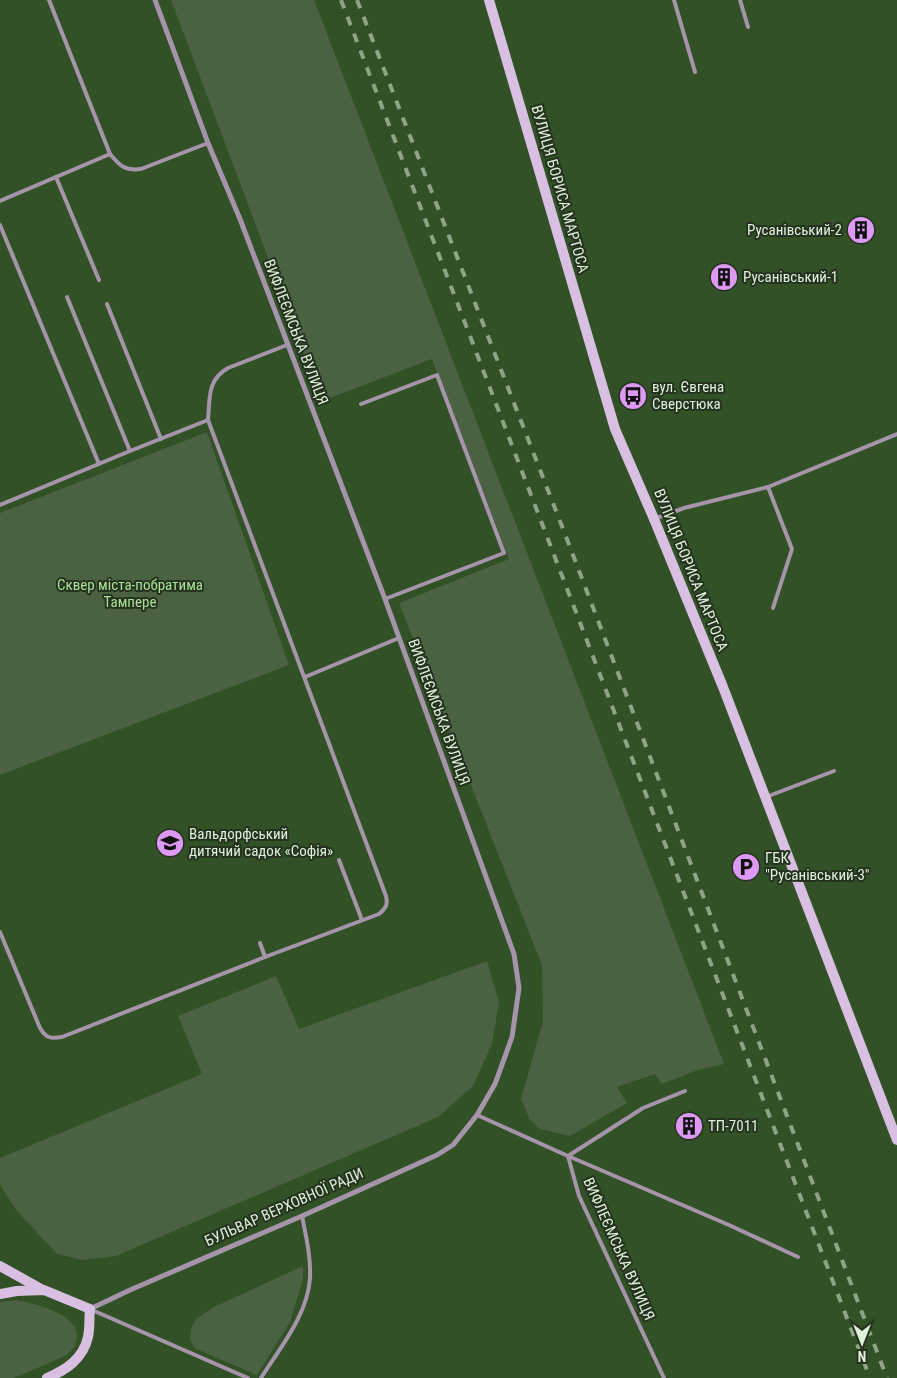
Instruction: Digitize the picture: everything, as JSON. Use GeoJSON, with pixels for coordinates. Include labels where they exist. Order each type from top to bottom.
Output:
{"type":"FeatureCollection","features":[{"type":"Feature","properties":{"kind":"main road","name":"ВУЛИЦЯ БОРИСА МАРТОСА"},"geometry":{"type":"LineString","coordinates":[[489,0],[615,429],[723,687],[897,1140]]}},
{"type":"Feature","properties":{"kind":"main road"},"geometry":{"type":"LineString","coordinates":[[0,1266],[44,1290],[90,1309],[89,1335],[80,1356],[68,1368],[47,1378]]}},
{"type":"Feature","properties":{"kind":"main road"},"geometry":{"type":"LineString","coordinates":[[0,1294],[44,1290]]}},
{"type":"Feature","properties":{"kind":"street","name":"ВИФЛЕЄМСЬКА ВУЛИЦЯ"},"geometry":{"type":"LineString","coordinates":[[155,0],[208,143],[240,219],[385,600],[514,954],[519,988],[512,1037],[495,1084],[477,1115]]}},
{"type":"Feature","properties":{"kind":"street","name":"БУЛЬВАР ВЕРХОВНОЇ РАДИ"},"geometry":{"type":"LineString","coordinates":[[90,1309],[437,1156],[453,1145],[477,1115]]}},
{"type":"Feature","properties":{"kind":"lane"},"geometry":{"type":"LineString","coordinates":[[49,0],[110,154],[119,164],[133,170],[142,169],[208,143]]}},
{"type":"Feature","properties":{"kind":"lane"},"geometry":{"type":"LineString","coordinates":[[674,0],[695,72]]}},
{"type":"Feature","properties":{"kind":"lane"},"geometry":{"type":"LineString","coordinates":[[740,0],[748,27]]}},
{"type":"Feature","properties":{"kind":"lane"},"geometry":{"type":"LineString","coordinates":[[0,201],[110,154]]}},
{"type":"Feature","properties":{"kind":"lane"},"geometry":{"type":"LineString","coordinates":[[56,177],[99,280]]}},
{"type":"Feature","properties":{"kind":"lane"},"geometry":{"type":"LineString","coordinates":[[0,225],[99,464]]}},
{"type":"Feature","properties":{"kind":"lane"},"geometry":{"type":"LineString","coordinates":[[67,297],[130,451]]}},
{"type":"Feature","properties":{"kind":"lane"},"geometry":{"type":"LineString","coordinates":[[107,304],[161,439]]}},
{"type":"Feature","properties":{"kind":"lane"},"geometry":{"type":"LineString","coordinates":[[0,932],[40,1028],[45,1036],[52,1039],[62,1038],[379,914],[386,909],[386,896],[208,420],[212,388],[214,380],[219,373],[287,345]]}},
{"type":"Feature","properties":{"kind":"lane"},"geometry":{"type":"LineString","coordinates":[[361,404],[437,375],[504,553],[385,600]]}},
{"type":"Feature","properties":{"kind":"lane"},"geometry":{"type":"LineString","coordinates":[[0,506],[208,420]]}},
{"type":"Feature","properties":{"kind":"lane"},"geometry":{"type":"LineString","coordinates":[[654,519],[684,508],[768,487],[897,434]]}},
{"type":"Feature","properties":{"kind":"lane"},"geometry":{"type":"LineString","coordinates":[[768,487],[792,549],[773,608]]}},
{"type":"Feature","properties":{"kind":"lane"},"geometry":{"type":"LineString","coordinates":[[305,677],[399,638]]}},
{"type":"Feature","properties":{"kind":"lane"},"geometry":{"type":"LineString","coordinates":[[765,798],[834,772]]}},
{"type":"Feature","properties":{"kind":"lane"},"geometry":{"type":"LineString","coordinates":[[339,860],[362,920]]}},
{"type":"Feature","properties":{"kind":"lane"},"geometry":{"type":"LineString","coordinates":[[260,943],[265,957]]}},
{"type":"Feature","properties":{"kind":"lane"},"geometry":{"type":"LineString","coordinates":[[568,1156],[643,1108],[684,1091]]}},
{"type":"Feature","properties":{"kind":"lane"},"geometry":{"type":"LineString","coordinates":[[477,1115],[798,1257]]}},
{"type":"Feature","properties":{"kind":"lane","name":"ВИФЛЕЄМСЬКА ВУЛИЦЯ"},"geometry":{"type":"LineString","coordinates":[[568,1156],[579,1196],[664,1378]]}},
{"type":"Feature","properties":{"kind":"lane"},"geometry":{"type":"LineString","coordinates":[[261,1378],[296,1323],[304,1304],[310,1278],[308,1248],[302,1216]]}},
{"type":"Feature","properties":{"kind":"lane"},"geometry":{"type":"LineString","coordinates":[[90,1309],[248,1378]]}},
{"type":"Feature","properties":{"kind":"green space"},"geometry":{"type":"Polygon","coordinates":[[[171,0],[314,0],[724,1064],[698,1070],[662,1084],[655,1074],[617,1087],[627,1103],[570,1136],[540,1129],[530,1120],[521,1099],[543,1021],[542,965],[399,603],[509,559],[432,359],[322,401],[171,0]]]}},
{"type":"Feature","properties":{"kind":"green space","name":"Сквер міста-побратима Тампере"},"geometry":{"type":"Polygon","coordinates":[[[207,432],[289,665],[0,775],[0,513],[207,432]]]}},
{"type":"Feature","properties":{"kind":"green space"},"geometry":{"type":"Polygon","coordinates":[[[487,961],[499,1002],[492,1044],[473,1086],[438,1117],[116,1256],[82,1260],[57,1254],[17,1211],[0,1185],[0,1158],[202,1074],[178,1016],[276,976],[299,1029],[487,961]]]}},
{"type":"Feature","properties":{"kind":"green space"},"geometry":{"type":"Polygon","coordinates":[[[303,1266],[303,1280],[290,1322],[257,1375],[194,1348],[190,1339],[191,1329],[196,1319],[214,1307],[303,1266]]]}},
{"type":"Feature","properties":{"kind":"green space"},"geometry":{"type":"Polygon","coordinates":[[[17,1300],[35,1304],[65,1317],[76,1330],[77,1339],[72,1350],[63,1357],[14,1378],[0,1378],[0,1302],[17,1300]]]}},
{"type":"Feature","properties":{"kind":"railway"},"geometry":{"type":"LineString","coordinates":[[341,0],[870,1378]]}},
{"type":"Feature","properties":{"kind":"railway"},"geometry":{"type":"LineString","coordinates":[[357,0],[565,534],[887,1378]]}},
{"type":"Feature","properties":{"kind":"place","name":"Русанівський-2"},"geometry":{"type":"Point","coordinates":[861,230]}},
{"type":"Feature","properties":{"kind":"place","name":"Русанівський-1"},"geometry":{"type":"Point","coordinates":[724,277]}},
{"type":"Feature","properties":{"kind":"place","name":"вул. Євгена Сверстюка"},"geometry":{"type":"Point","coordinates":[633,396]}},
{"type":"Feature","properties":{"kind":"place","name":"Вальдорфський дитячий садок «Софія»"},"geometry":{"type":"Point","coordinates":[170,843]}},
{"type":"Feature","properties":{"kind":"place","name":"ГБК \"Русанівський-3\""},"geometry":{"type":"Point","coordinates":[746,867]}},
{"type":"Feature","properties":{"kind":"place","name":"ТП-7011"},"geometry":{"type":"Point","coordinates":[689,1126]}}]}
